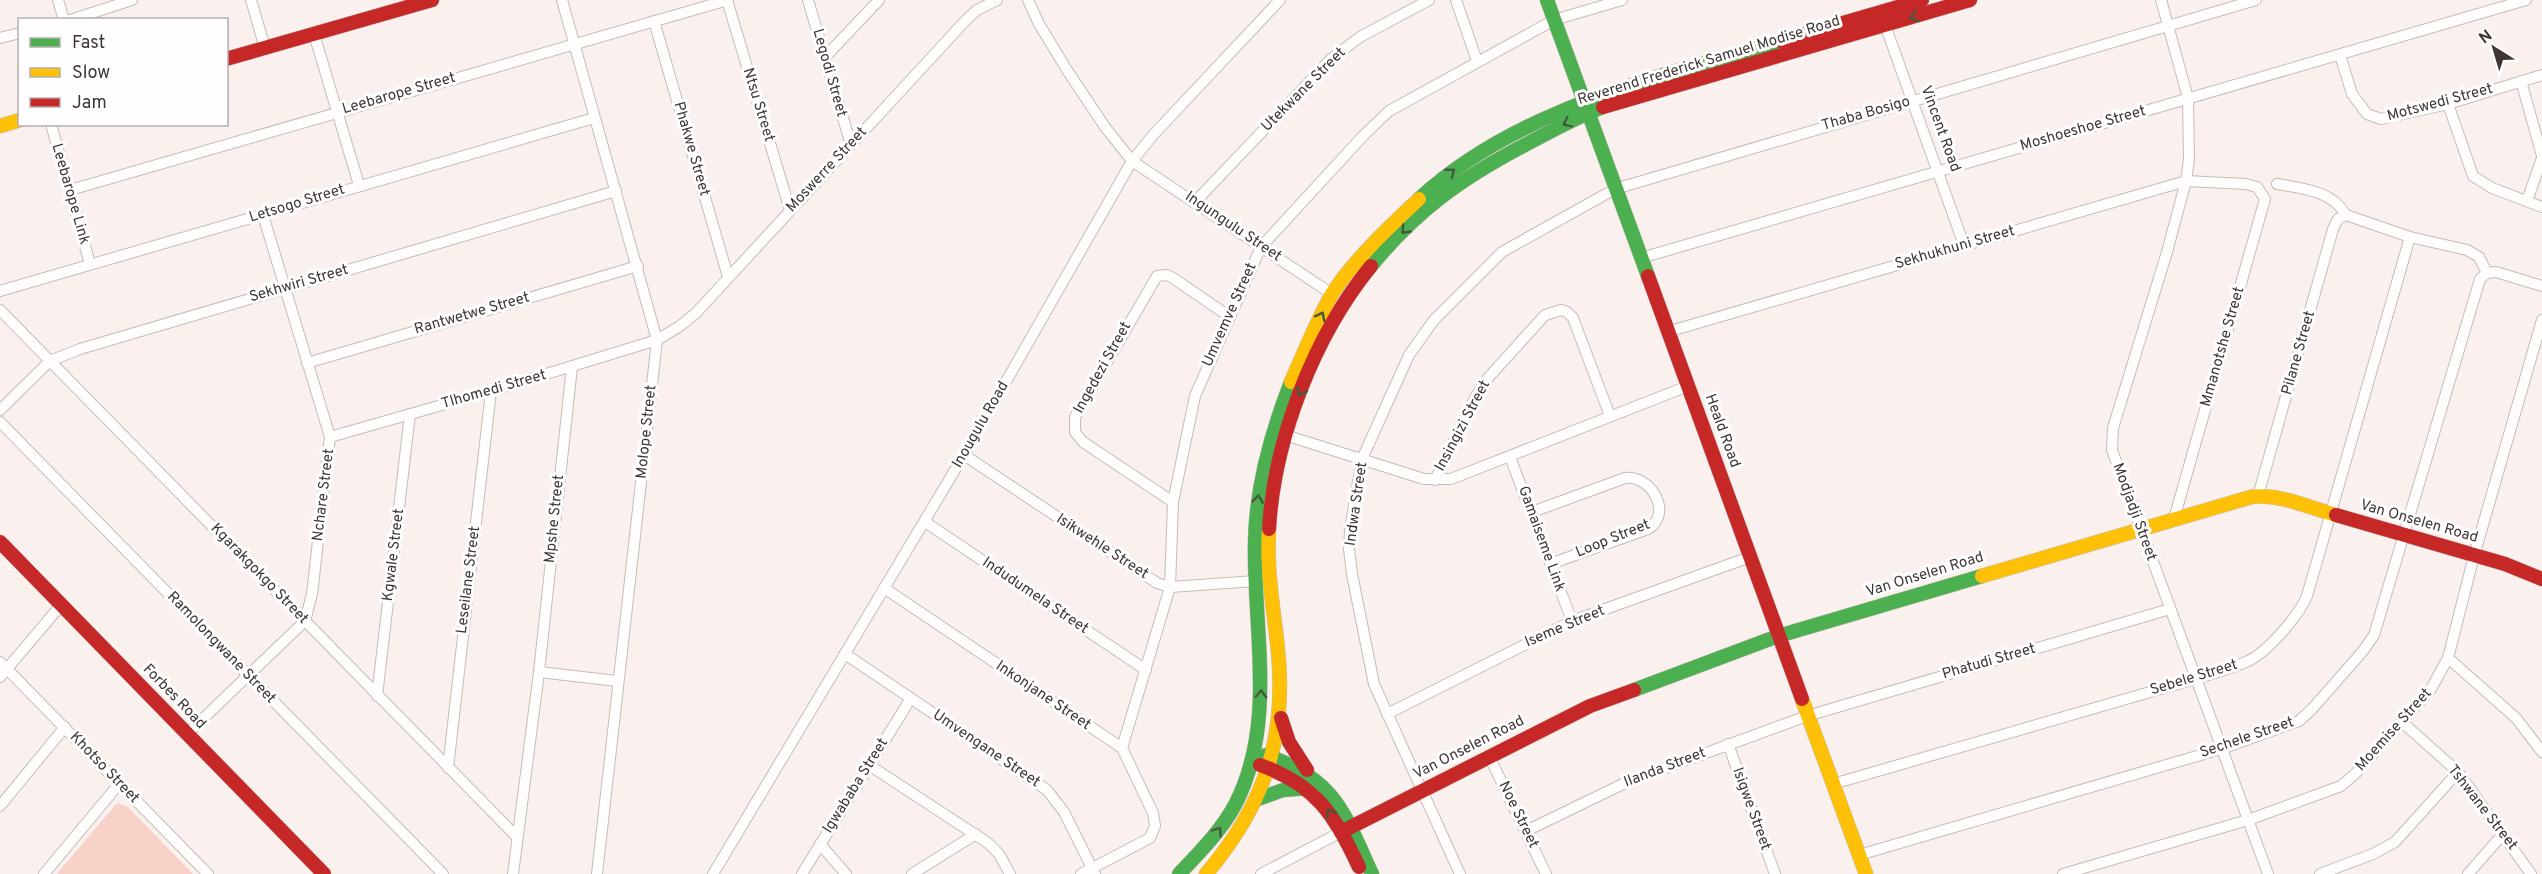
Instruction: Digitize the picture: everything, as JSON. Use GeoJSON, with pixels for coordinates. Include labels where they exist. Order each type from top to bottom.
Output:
{"type":"FeatureCollection","features":[{"type":"Feature","properties":{"kind":"main road"},"geometry":{"type":"LineString","coordinates":[[228,58],[432,0]]}},
{"type":"Feature","properties":{"kind":"main road","name":"Heald Road"},"geometry":{"type":"LineString","coordinates":[[1546,0],[1866,874]]}},
{"type":"Feature","properties":{"kind":"main road","name":"Reverend Frederick Samuel Modise Road"},"geometry":{"type":"LineString","coordinates":[[1179,874],[1208,844],[1230,814],[1246,783],[1254,757],[1261,694],[1261,651],[1256,580],[1258,500],[1276,420],[1294,374],[1332,294],[1349,273],[1425,192],[1451,172],[1500,142],[1585,107],[1923,0]]}},
{"type":"Feature","properties":{"kind":"main road","name":"Reverend Frederick Samuel Modise Road"},"geometry":{"type":"LineString","coordinates":[[1206,874],[1231,845],[1258,799],[1271,762],[1281,716],[1279,664],[1270,592],[1268,542],[1272,497],[1285,435],[1298,399],[1339,310],[1354,287],[1407,228],[1450,189],[1585,107],[1970,0]]}},
{"type":"Feature","properties":{"kind":"main road"},"geometry":{"type":"LineString","coordinates":[[0,126],[18,121]]}},
{"type":"Feature","properties":{"kind":"main road","name":"Van Onselen Road"},"geometry":{"type":"LineString","coordinates":[[1346,829],[1590,706],[1778,636],[2259,496],[2505,564],[2542,579]]}},
{"type":"Feature","properties":{"kind":"main road","name":"Forbes Road"},"geometry":{"type":"LineString","coordinates":[[0,542],[324,874]]}},
{"type":"Feature","properties":{"kind":"main road"},"geometry":{"type":"LineString","coordinates":[[1281,716],[1290,742],[1307,771],[1334,797],[1362,874]]}},
{"type":"Feature","properties":{"kind":"main road"},"geometry":{"type":"LineString","coordinates":[[1254,757],[1307,771]]}},
{"type":"Feature","properties":{"kind":"main road"},"geometry":{"type":"LineString","coordinates":[[1271,762],[1310,788],[1346,829],[1372,874]]}},
{"type":"Feature","properties":{"kind":"main road"},"geometry":{"type":"LineString","coordinates":[[1258,799],[1283,790],[1310,788]]}},
{"type":"Feature","properties":{"kind":"street"},"geometry":{"type":"LineString","coordinates":[[58,0],[63,18]]}},
{"type":"Feature","properties":{"kind":"street"},"geometry":{"type":"LineString","coordinates":[[76,18],[132,0]]}},
{"type":"Feature","properties":{"kind":"street"},"geometry":{"type":"LineString","coordinates":[[251,0],[265,48]]}},
{"type":"Feature","properties":{"kind":"street","name":"Molope Street"},"geometry":{"type":"LineString","coordinates":[[562,0],[657,340],[597,874]]}},
{"type":"Feature","properties":{"kind":"street","name":"Leebarope Street"},"geometry":{"type":"LineString","coordinates":[[70,190],[727,0]]}},
{"type":"Feature","properties":{"kind":"street","name":"Ntsu Street"},"geometry":{"type":"LineString","coordinates":[[727,0],[790,210]]}},
{"type":"Feature","properties":{"kind":"street","name":"Legodi Street"},"geometry":{"type":"LineString","coordinates":[[808,0],[851,145]]}},
{"type":"Feature","properties":{"kind":"street"},"geometry":{"type":"LineString","coordinates":[[825,57],[879,0]]}},
{"type":"Feature","properties":{"kind":"street","name":"Moswerre Street"},"geometry":{"type":"LineString","coordinates":[[657,340],[696,313],[966,20],[977,9],[997,0]]}},
{"type":"Feature","properties":{"kind":"street","name":"Ingungulu Street"},"geometry":{"type":"LineString","coordinates":[[1028,0],[1039,24],[1067,70],[1105,127],[1132,161],[1196,201],[1332,294]]}},
{"type":"Feature","properties":{"kind":"street","name":"Inougulu Road"},"geometry":{"type":"LineString","coordinates":[[713,874],[925,522],[1132,161],[1154,134],[1280,0]]}},
{"type":"Feature","properties":{"kind":"street","name":"Utekwane Street"},"geometry":{"type":"LineString","coordinates":[[1196,201],[1332,58],[1360,37],[1429,0]]}},
{"type":"Feature","properties":{"kind":"street"},"geometry":{"type":"LineString","coordinates":[[1456,0],[1477,61]]}},
{"type":"Feature","properties":{"kind":"street","name":"Umvemve Street"},"geometry":{"type":"LineString","coordinates":[[1122,748],[1170,587],[1173,501],[1195,396],[1261,247],[1379,120],[1404,102],[1554,20],[1622,0]]}},
{"type":"Feature","properties":{"kind":"street","name":"Modjadji Street"},"geometry":{"type":"LineString","coordinates":[[2161,0],[2188,98],[2189,159],[2186,181],[2112,440],[2116,464],[2268,874]]}},
{"type":"Feature","properties":{"kind":"street","name":"Thaba Bosigo"},"geometry":{"type":"LineString","coordinates":[[1615,189],[2256,0]]}},
{"type":"Feature","properties":{"kind":"street","name":"Moshoeshoe Street"},"geometry":{"type":"LineString","coordinates":[[1641,258],[2526,0]]}},
{"type":"Feature","properties":{"kind":"street","name":"Phakwe Street"},"geometry":{"type":"LineString","coordinates":[[654,21],[728,277]]}},
{"type":"Feature","properties":{"kind":"street","name":"Vincent Road"},"geometry":{"type":"LineString","coordinates":[[1885,25],[1964,245]]}},
{"type":"Feature","properties":{"kind":"street"},"geometry":{"type":"LineString","coordinates":[[0,38],[18,34]]}},
{"type":"Feature","properties":{"kind":"street"},"geometry":{"type":"LineString","coordinates":[[314,34],[359,185]]}},
{"type":"Feature","properties":{"kind":"street","name":"Motswedi Street"},"geometry":{"type":"LineString","coordinates":[[2340,55],[2352,94],[2367,114],[2374,117],[2390,118],[2448,104],[2542,75]]}},
{"type":"Feature","properties":{"kind":"street"},"geometry":{"type":"LineString","coordinates":[[2521,81],[2542,157],[2527,201]]}},
{"type":"Feature","properties":{"kind":"street"},"geometry":{"type":"LineString","coordinates":[[2448,104],[2473,176],[2492,188],[2542,207]]}},
{"type":"Feature","properties":{"kind":"street","name":"Letsogo Street"},"geometry":{"type":"LineString","coordinates":[[0,291],[594,118]]}},
{"type":"Feature","properties":{"kind":"street","name":"Leebarope Link"},"geometry":{"type":"LineString","coordinates":[[52,126],[90,264]]}},
{"type":"Feature","properties":{"kind":"street","name":"Sekhukhuni Street"},"geometry":{"type":"LineString","coordinates":[[1667,332],[2186,181],[2246,184]]}},
{"type":"Feature","properties":{"kind":"street","name":"Mmanotshe Street"},"geometry":{"type":"LineString","coordinates":[[2174,519],[2265,199],[2257,187],[2246,184]]}},
{"type":"Feature","properties":{"kind":"street"},"geometry":{"type":"LineString","coordinates":[[2277,184],[2319,191],[2334,200],[2346,215],[2410,237],[2467,250],[2479,257],[2487,273],[2496,272],[2542,286]]}},
{"type":"Feature","properties":{"kind":"street","name":"Indwa Street"},"geometry":{"type":"LineString","coordinates":[[1460,874],[1374,684],[1352,574],[1350,529],[1362,459],[1409,355],[1434,320],[1502,252],[1615,189]]}},
{"type":"Feature","properties":{"kind":"street","name":"Sekhwiri Street"},"geometry":{"type":"LineString","coordinates":[[0,410],[50,361],[80,349],[616,190]]}},
{"type":"Feature","properties":{"kind":"street","name":"Nchare Street"},"geometry":{"type":"LineString","coordinates":[[263,215],[330,437],[312,594],[305,621]]}},
{"type":"Feature","properties":{"kind":"street","name":"Pilane Street"},"geometry":{"type":"LineString","coordinates":[[2259,496],[2333,229],[2338,219],[2346,215]]}},
{"type":"Feature","properties":{"kind":"street","name":"Sebele Street"},"geometry":{"type":"LineString","coordinates":[[1833,784],[2195,679],[2250,661],[2267,647],[2298,613],[2307,596],[2410,237]]}},
{"type":"Feature","properties":{"kind":"street","name":"Rantwetwe Street"},"geometry":{"type":"LineString","coordinates":[[308,363],[638,266]]}},
{"type":"Feature","properties":{"kind":"street","name":"Sechele Street"},"geometry":{"type":"LineString","coordinates":[[1859,855],[2221,749],[2304,717],[2363,651],[2374,634],[2480,279],[2487,273]]}},
{"type":"Feature","properties":{"kind":"street","name":"Ingedezi Street"},"geometry":{"type":"LineString","coordinates":[[1173,501],[1083,442],[1073,426],[1075,417],[1157,276],[1167,275],[1173,278],[1230,317]]}},
{"type":"Feature","properties":{"kind":"street","name":"Kgarakgokgo Street"},"geometry":{"type":"LineString","coordinates":[[0,310],[517,837]]}},
{"type":"Feature","properties":{"kind":"street","name":"Insingizi Street"},"geometry":{"type":"LineString","coordinates":[[1435,480],[1476,396],[1488,378],[1537,322],[1553,311],[1568,312],[1573,318],[1610,416]]}},
{"type":"Feature","properties":{"kind":"street","name":"Moemise Street"},"geometry":{"type":"LineString","coordinates":[[2063,874],[2248,820],[2341,786],[2356,773],[2402,722],[2437,681],[2448,658],[2474,556],[2542,320]]}},
{"type":"Feature","properties":{"kind":"street","name":"Tlhomedi Street"},"geometry":{"type":"LineString","coordinates":[[330,437],[657,340]]}},
{"type":"Feature","properties":{"kind":"street","name":"Mpshe Street"},"geometry":{"type":"LineString","coordinates":[[513,874],[539,672],[572,367]]}},
{"type":"Feature","properties":{"kind":"street","name":"Insingizi Street"},"geometry":{"type":"LineString","coordinates":[[1285,435],[1424,479],[1451,479],[1688,386]]}},
{"type":"Feature","properties":{"kind":"street","name":"Leseilane Street"},"geometry":{"type":"LineString","coordinates":[[448,768],[491,391]]}},
{"type":"Feature","properties":{"kind":"street","name":"Kgwale Street"},"geometry":{"type":"LineString","coordinates":[[377,696],[410,414]]}},
{"type":"Feature","properties":{"kind":"street","name":"Ramolongwane Street"},"geometry":{"type":"LineString","coordinates":[[0,422],[443,874]]}},
{"type":"Feature","properties":{"kind":"street","name":"Isikwehle Street"},"geometry":{"type":"LineString","coordinates":[[964,455],[1157,583],[1170,587],[1256,580]]}},
{"type":"Feature","properties":{"kind":"street","name":"Gamaiseme Link"},"geometry":{"type":"LineString","coordinates":[[1510,457],[1572,621]]}},
{"type":"Feature","properties":{"kind":"street","name":"Loop Street"},"geometry":{"type":"LineString","coordinates":[[1532,512],[1625,478],[1641,479],[1652,489],[1660,514],[1654,525],[1550,564]]}},
{"type":"Feature","properties":{"kind":"street","name":"Indudumela Street"},"geometry":{"type":"LineString","coordinates":[[925,522],[1146,670]]}},
{"type":"Feature","properties":{"kind":"street","name":"Iseme Street"},"geometry":{"type":"LineString","coordinates":[[1387,714],[1572,621],[1750,557]]}},
{"type":"Feature","properties":{"kind":"street","name":"Inkonjane Street"},"geometry":{"type":"LineString","coordinates":[[884,588],[1122,748]]}},
{"type":"Feature","properties":{"kind":"street"},"geometry":{"type":"LineString","coordinates":[[2,669],[61,605]]}},
{"type":"Feature","properties":{"kind":"street","name":"Phatudi Street"},"geometry":{"type":"LineString","coordinates":[[1807,716],[2170,609]]}},
{"type":"Feature","properties":{"kind":"street"},"geometry":{"type":"LineString","coordinates":[[187,734],[305,621]]}},
{"type":"Feature","properties":{"kind":"street","name":"Umvengane Street"},"geometry":{"type":"LineString","coordinates":[[844,654],[1047,790],[1064,812],[1094,871]]}},
{"type":"Feature","properties":{"kind":"street"},"geometry":{"type":"LineString","coordinates":[[2448,658],[2516,718],[2542,752]]}},
{"type":"Feature","properties":{"kind":"street","name":"Khotso Street"},"geometry":{"type":"LineString","coordinates":[[2,669],[65,727],[208,874]]}},
{"type":"Feature","properties":{"kind":"street"},"geometry":{"type":"LineString","coordinates":[[539,672],[617,681]]}},
{"type":"Feature","properties":{"kind":"street","name":"Igwababa Street"},"geometry":{"type":"LineString","coordinates":[[802,874],[911,698]]}},
{"type":"Feature","properties":{"kind":"street","name":"Ilanda Street"},"geometry":{"type":"LineString","coordinates":[[1526,831],[1627,782],[1807,716]]}},
{"type":"Feature","properties":{"kind":"street","name":"Tshwane Street"},"geometry":{"type":"LineString","coordinates":[[2402,722],[2458,772],[2531,874]]}},
{"type":"Feature","properties":{"kind":"street"},"geometry":{"type":"LineString","coordinates":[[0,806],[65,727]]}},
{"type":"Feature","properties":{"kind":"street","name":"Isigwe Street"},"geometry":{"type":"LineString","coordinates":[[1728,744],[1775,874]]}},
{"type":"Feature","properties":{"kind":"street"},"geometry":{"type":"LineString","coordinates":[[1081,874],[1094,871],[1150,837],[1155,826],[1153,813],[1122,748]]}},
{"type":"Feature","properties":{"kind":"street","name":"Noe Street"},"geometry":{"type":"LineString","coordinates":[[1489,756],[1546,874]]}},
{"type":"Feature","properties":{"kind":"street"},"geometry":{"type":"LineString","coordinates":[[869,765],[994,847],[1010,874]]}},
{"type":"Feature","properties":{"kind":"street"},"geometry":{"type":"LineString","coordinates":[[2320,874],[2373,854],[2395,842],[2458,772]]}},
{"type":"Feature","properties":{"kind":"street"},"geometry":{"type":"LineString","coordinates":[[44,874],[119,784]]}},
{"type":"Feature","properties":{"kind":"street"},"geometry":{"type":"LineString","coordinates":[[1261,874],[1346,829]]}},
{"type":"Feature","properties":{"kind":"street"},"geometry":{"type":"LineString","coordinates":[[912,874],[976,834]]}},
{"type":"Feature","properties":{"kind":"street"},"geometry":{"type":"LineString","coordinates":[[2468,874],[2503,834]]}},
{"type":"Feature","properties":{"kind":"street"},"geometry":{"type":"LineString","coordinates":[[820,844],[846,874]]}},
{"type":"Feature","properties":{"kind":"shaded area"},"geometry":{"type":"Polygon","coordinates":[[[117,803],[128,807],[193,874],[57,874],[117,803]]]}},
{"type":"Feature","properties":{"kind":"traffic: fast"},"geometry":{"type":"LineString","coordinates":[[1547,0],[1648,276]]}},
{"type":"Feature","properties":{"kind":"traffic: fast"},"geometry":{"type":"LineString","coordinates":[[1419,199],[1457,168],[1499,141],[1544,119],[1638,83],[1781,41]]}},
{"type":"Feature","properties":{"kind":"traffic: fast"},"geometry":{"type":"LineString","coordinates":[[1371,266],[1422,213],[1458,185],[1521,147],[1603,107]]}},
{"type":"Feature","properties":{"kind":"traffic: fast"},"geometry":{"type":"LineString","coordinates":[[1179,874],[1224,822],[1236,803],[1249,772],[1260,707],[1255,575],[1258,501],[1266,460],[1291,382]]}},
{"type":"Feature","properties":{"kind":"traffic: fast"},"geometry":{"type":"LineString","coordinates":[[1634,690],[1778,636],[1982,576]]}},
{"type":"Feature","properties":{"kind":"traffic: fast"},"geometry":{"type":"LineString","coordinates":[[1266,755],[1308,775],[1323,787],[1344,815],[1372,874]]}},
{"type":"Feature","properties":{"kind":"traffic: fast"},"geometry":{"type":"LineString","coordinates":[[1258,799],[1283,790],[1310,788]]}},
{"type":"Feature","properties":{"kind":"traffic: slow"},"geometry":{"type":"LineString","coordinates":[[0,126],[18,121]]}},
{"type":"Feature","properties":{"kind":"traffic: slow"},"geometry":{"type":"LineString","coordinates":[[1291,382],[1332,294],[1372,244],[1419,199]]}},
{"type":"Feature","properties":{"kind":"traffic: slow"},"geometry":{"type":"LineString","coordinates":[[1982,576],[2251,497],[2283,499],[2336,515]]}},
{"type":"Feature","properties":{"kind":"traffic: slow"},"geometry":{"type":"LineString","coordinates":[[1206,874],[1243,823],[1267,771],[1274,743],[1279,714],[1280,683],[1269,575],[1269,529]]}},
{"type":"Feature","properties":{"kind":"traffic: slow"},"geometry":{"type":"LineString","coordinates":[[1802,699],[1866,874]]}},
{"type":"Feature","properties":{"kind":"traffic: jam"},"geometry":{"type":"LineString","coordinates":[[228,58],[432,0]]}},
{"type":"Feature","properties":{"kind":"traffic: jam"},"geometry":{"type":"LineString","coordinates":[[1781,41],[1922,0]]}},
{"type":"Feature","properties":{"kind":"traffic: jam"},"geometry":{"type":"LineString","coordinates":[[1603,107],[1970,0]]}},
{"type":"Feature","properties":{"kind":"traffic: jam"},"geometry":{"type":"LineString","coordinates":[[1269,529],[1272,495],[1279,460],[1300,390],[1332,324],[1350,294],[1371,266]]}},
{"type":"Feature","properties":{"kind":"traffic: jam"},"geometry":{"type":"LineString","coordinates":[[1648,276],[1802,699]]}},
{"type":"Feature","properties":{"kind":"traffic: jam"},"geometry":{"type":"LineString","coordinates":[[2336,515],[2505,564],[2542,579]]}},
{"type":"Feature","properties":{"kind":"traffic: jam"},"geometry":{"type":"LineString","coordinates":[[0,542],[324,874]]}},
{"type":"Feature","properties":{"kind":"traffic: jam"},"geometry":{"type":"LineString","coordinates":[[1341,832],[1590,706],[1634,690]]}},
{"type":"Feature","properties":{"kind":"traffic: jam"},"geometry":{"type":"LineString","coordinates":[[1281,718],[1289,742],[1307,770]]}},
{"type":"Feature","properties":{"kind":"traffic: jam"},"geometry":{"type":"LineString","coordinates":[[1260,765],[1296,782],[1322,804],[1341,832],[1359,867]]}}]}
